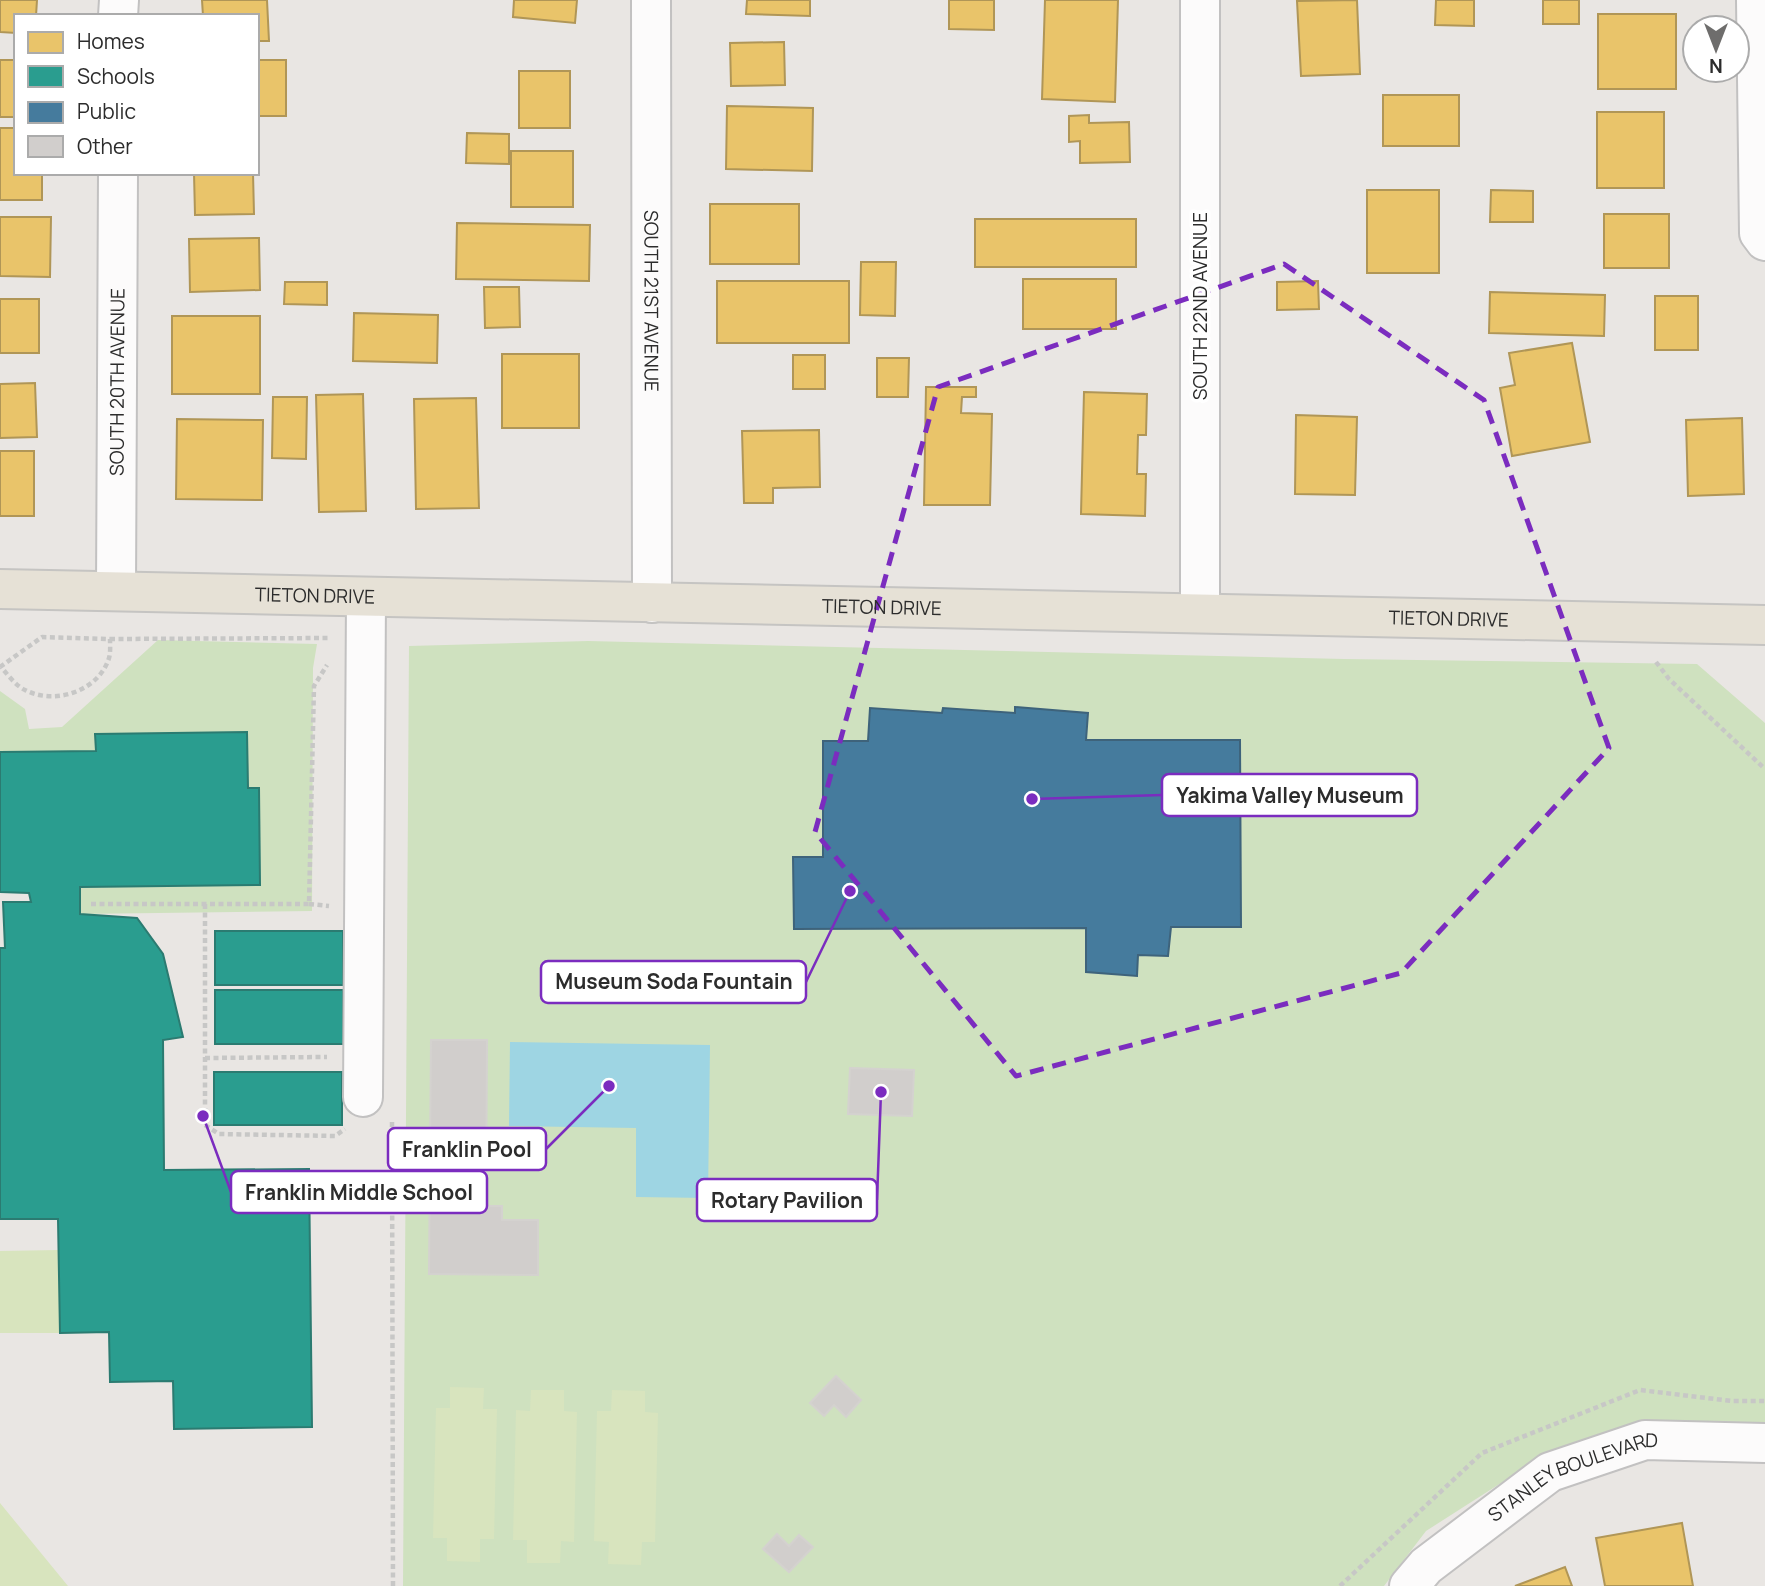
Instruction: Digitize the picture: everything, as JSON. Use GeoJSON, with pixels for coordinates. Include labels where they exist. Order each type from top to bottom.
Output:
{"type":"FeatureCollection","features":[{"type":"Feature","properties":{"kind":"main road","name":"TIETON DRIVE"},"geometry":{"type":"LineString","coordinates":[[0,589],[1765,625]]}},
{"type":"Feature","properties":{"kind":"street","name":"SOUTH 21ST AVENUE"},"geometry":{"type":"LineString","coordinates":[[651,0],[652,603]]}},
{"type":"Feature","properties":{"kind":"street","name":"SOUTH 22ND AVENUE"},"geometry":{"type":"LineString","coordinates":[[1200,0],[1200,612]]}},
{"type":"Feature","properties":{"kind":"street"},"geometry":{"type":"LineString","coordinates":[[1756,0],[1759,233],[1765,241]]}},
{"type":"Feature","properties":{"kind":"street","name":"SOUTH 20TH AVENUE"},"geometry":{"type":"LineString","coordinates":[[116,590],[118,175]]}},
{"type":"Feature","properties":{"kind":"street"},"geometry":{"type":"LineString","coordinates":[[366,598],[368,1111]]}},
{"type":"Feature","properties":{"kind":"street","name":"STANLEY BOULEVARD"},"geometry":{"type":"LineString","coordinates":[[1409,1586],[1426,1566],[1549,1472],[1644,1440],[1765,1443]]}},
{"type":"Feature","properties":{"kind":"path"},"geometry":{"type":"LineString","coordinates":[[1626,622],[1669,679],[1765,769]]}},
{"type":"Feature","properties":{"kind":"path"},"geometry":{"type":"LineString","coordinates":[[110,639],[109,659],[99,676],[67,696],[44,696],[23,690],[1,667],[42,637],[330,638],[332,647]]}},
{"type":"Feature","properties":{"kind":"path"},"geometry":{"type":"LineString","coordinates":[[309,904],[314,686],[333,656]]}},
{"type":"Feature","properties":{"kind":"path"},"geometry":{"type":"LineString","coordinates":[[91,904],[333,906]]}},
{"type":"Feature","properties":{"kind":"path"},"geometry":{"type":"LineString","coordinates":[[205,904],[205,1125],[219,1134],[335,1136],[368,1111]]}},
{"type":"Feature","properties":{"kind":"path"},"geometry":{"type":"LineString","coordinates":[[205,1058],[336,1057]]}},
{"type":"Feature","properties":{"kind":"path"},"geometry":{"type":"LineString","coordinates":[[368,1111],[393,1586]]}},
{"type":"Feature","properties":{"kind":"highlighted area"},"geometry":{"type":"Polygon","coordinates":[[[1284,264],[1484,400],[1609,748],[1401,973],[1016,1076],[815,832],[938,387],[1284,264]]]}},
{"type":"Feature","properties":{"kind":"green space"},"geometry":{"type":"Polygon","coordinates":[[[158,640],[317,644],[313,668],[312,911],[80,914],[80,887],[260,885],[259,789],[248,788],[247,732],[96,734],[96,751],[0,752],[0,691],[25,709],[29,729],[62,727],[158,640]]]}},
{"type":"Feature","properties":{"kind":"green space"},"geometry":{"type":"Polygon","coordinates":[[[588,641],[1344,659],[1697,664],[1765,723],[1765,1426],[1618,1429],[1534,1462],[1426,1531],[1384,1586],[403,1586],[409,646],[588,641]]]}},
{"type":"Feature","properties":{"kind":"green space"},"geometry":{"type":"Polygon","coordinates":[[[59,1250],[60,1333],[0,1333],[0,1251],[59,1250]]]}},
{"type":"Feature","properties":{"kind":"green space"},"geometry":{"type":"Polygon","coordinates":[[[450,1387],[484,1388],[483,1409],[497,1409],[494,1539],[480,1539],[480,1562],[447,1561],[447,1538],[433,1538],[436,1408],[450,1408],[450,1387]]]}},
{"type":"Feature","properties":{"kind":"green space"},"geometry":{"type":"Polygon","coordinates":[[[531,1390],[564,1390],[564,1411],[577,1412],[574,1542],[561,1541],[560,1563],[527,1563],[527,1540],[513,1540],[516,1410],[530,1411],[531,1390]]]}},
{"type":"Feature","properties":{"kind":"green space"},"geometry":{"type":"Polygon","coordinates":[[[612,1390],[645,1391],[645,1412],[658,1413],[655,1542],[642,1542],[641,1565],[608,1564],[609,1542],[594,1541],[597,1411],[611,1411],[612,1390]]]}},
{"type":"Feature","properties":{"kind":"green space"},"geometry":{"type":"Polygon","coordinates":[[[0,1503],[68,1586],[0,1586],[0,1503]]]}},
{"type":"Feature","properties":{"kind":"water"},"geometry":{"type":"Polygon","coordinates":[[[510,1042],[710,1045],[708,1198],[636,1197],[636,1128],[509,1126],[510,1042]]]}},
{"type":"Feature","properties":{"kind":"building: Homes"},"geometry":{"type":"Polygon","coordinates":[[[0,0],[37,0],[36,14],[14,14],[14,33],[0,32],[0,0]]]}},
{"type":"Feature","properties":{"kind":"building: Homes"},"geometry":{"type":"Polygon","coordinates":[[[202,0],[267,0],[269,41],[259,41],[259,14],[203,14],[202,0]]]}},
{"type":"Feature","properties":{"kind":"building: Homes"},"geometry":{"type":"Polygon","coordinates":[[[514,0],[577,0],[575,23],[513,17],[514,0]]]}},
{"type":"Feature","properties":{"kind":"building: Homes"},"geometry":{"type":"Polygon","coordinates":[[[747,0],[810,0],[810,16],[746,14],[747,0]]]}},
{"type":"Feature","properties":{"kind":"building: Homes"},"geometry":{"type":"Polygon","coordinates":[[[949,0],[994,0],[994,30],[949,29],[949,0]]]}},
{"type":"Feature","properties":{"kind":"building: Homes"},"geometry":{"type":"Polygon","coordinates":[[[1045,0],[1118,0],[1115,102],[1042,99],[1045,0]]]}},
{"type":"Feature","properties":{"kind":"building: Homes"},"geometry":{"type":"Polygon","coordinates":[[[1357,0],[1360,74],[1301,76],[1297,1],[1357,0]]]}},
{"type":"Feature","properties":{"kind":"building: Homes"},"geometry":{"type":"Polygon","coordinates":[[[1436,0],[1474,0],[1474,26],[1435,25],[1436,0]]]}},
{"type":"Feature","properties":{"kind":"building: Homes"},"geometry":{"type":"Polygon","coordinates":[[[1543,0],[1579,0],[1579,24],[1543,24],[1543,0]]]}},
{"type":"Feature","properties":{"kind":"building: Homes"},"geometry":{"type":"Polygon","coordinates":[[[1598,14],[1676,14],[1676,89],[1598,89],[1598,14]]]}},
{"type":"Feature","properties":{"kind":"building: Homes"},"geometry":{"type":"Polygon","coordinates":[[[784,42],[785,85],[731,86],[730,43],[784,42]]]}},
{"type":"Feature","properties":{"kind":"building: Homes"},"geometry":{"type":"Polygon","coordinates":[[[0,60],[14,60],[14,117],[0,117],[0,60]]]}},
{"type":"Feature","properties":{"kind":"building: Homes"},"geometry":{"type":"Polygon","coordinates":[[[259,60],[286,60],[286,116],[259,116],[259,60]]]}},
{"type":"Feature","properties":{"kind":"building: Homes"},"geometry":{"type":"Polygon","coordinates":[[[519,71],[570,71],[570,128],[519,128],[519,71]]]}},
{"type":"Feature","properties":{"kind":"building: Homes"},"geometry":{"type":"Polygon","coordinates":[[[1383,95],[1459,95],[1459,146],[1383,146],[1383,95]]]}},
{"type":"Feature","properties":{"kind":"building: Homes"},"geometry":{"type":"Polygon","coordinates":[[[727,106],[813,108],[812,171],[726,169],[727,106]]]}},
{"type":"Feature","properties":{"kind":"building: Homes"},"geometry":{"type":"Polygon","coordinates":[[[1597,112],[1664,112],[1664,188],[1597,188],[1597,112]]]}},
{"type":"Feature","properties":{"kind":"building: Homes"},"geometry":{"type":"Polygon","coordinates":[[[1089,115],[1089,123],[1129,122],[1130,162],[1080,163],[1080,141],[1069,142],[1069,116],[1089,115]]]}},
{"type":"Feature","properties":{"kind":"building: Homes"},"geometry":{"type":"Polygon","coordinates":[[[0,128],[14,128],[14,175],[42,175],[42,200],[0,200],[0,128]]]}},
{"type":"Feature","properties":{"kind":"building: Homes"},"geometry":{"type":"Polygon","coordinates":[[[467,133],[509,134],[509,164],[466,163],[467,133]]]}},
{"type":"Feature","properties":{"kind":"building: Homes"},"geometry":{"type":"Polygon","coordinates":[[[511,151],[573,151],[573,207],[511,207],[511,151]]]}},
{"type":"Feature","properties":{"kind":"building: Homes"},"geometry":{"type":"Polygon","coordinates":[[[194,175],[253,175],[254,214],[195,215],[194,175]]]}},
{"type":"Feature","properties":{"kind":"building: Homes"},"geometry":{"type":"Polygon","coordinates":[[[1367,190],[1439,190],[1439,273],[1367,273],[1367,190]]]}},
{"type":"Feature","properties":{"kind":"building: Homes"},"geometry":{"type":"Polygon","coordinates":[[[1491,190],[1533,191],[1533,222],[1490,222],[1491,190]]]}},
{"type":"Feature","properties":{"kind":"building: Homes"},"geometry":{"type":"Polygon","coordinates":[[[710,204],[799,204],[799,264],[710,264],[710,204]]]}},
{"type":"Feature","properties":{"kind":"building: Homes"},"geometry":{"type":"Polygon","coordinates":[[[1604,214],[1669,214],[1669,268],[1604,268],[1604,214]]]}},
{"type":"Feature","properties":{"kind":"building: Homes"},"geometry":{"type":"Polygon","coordinates":[[[0,217],[51,217],[50,277],[0,276],[0,217]]]}},
{"type":"Feature","properties":{"kind":"building: Homes"},"geometry":{"type":"Polygon","coordinates":[[[975,219],[1136,219],[1136,267],[975,267],[975,219]]]}},
{"type":"Feature","properties":{"kind":"building: Homes"},"geometry":{"type":"Polygon","coordinates":[[[457,223],[590,225],[589,281],[456,279],[457,223]]]}},
{"type":"Feature","properties":{"kind":"building: Homes"},"geometry":{"type":"Polygon","coordinates":[[[259,238],[260,290],[190,292],[189,239],[259,238]]]}},
{"type":"Feature","properties":{"kind":"building: Homes"},"geometry":{"type":"Polygon","coordinates":[[[861,262],[896,262],[895,316],[860,315],[861,262]]]}},
{"type":"Feature","properties":{"kind":"building: Homes"},"geometry":{"type":"Polygon","coordinates":[[[1023,279],[1116,279],[1116,329],[1023,329],[1023,279]]]}},
{"type":"Feature","properties":{"kind":"building: Homes"},"geometry":{"type":"Polygon","coordinates":[[[717,281],[849,281],[849,343],[717,343],[717,281]]]}},
{"type":"Feature","properties":{"kind":"building: Homes"},"geometry":{"type":"Polygon","coordinates":[[[1318,281],[1319,309],[1277,310],[1277,282],[1318,281]]]}},
{"type":"Feature","properties":{"kind":"building: Homes"},"geometry":{"type":"Polygon","coordinates":[[[285,282],[327,282],[327,305],[284,304],[285,282]]]}},
{"type":"Feature","properties":{"kind":"building: Homes"},"geometry":{"type":"Polygon","coordinates":[[[484,287],[519,287],[520,327],[485,328],[484,287]]]}},
{"type":"Feature","properties":{"kind":"building: Homes"},"geometry":{"type":"Polygon","coordinates":[[[1490,292],[1605,295],[1604,336],[1489,333],[1490,292]]]}},
{"type":"Feature","properties":{"kind":"building: Homes"},"geometry":{"type":"Polygon","coordinates":[[[1655,296],[1698,296],[1698,350],[1655,350],[1655,296]]]}},
{"type":"Feature","properties":{"kind":"building: Homes"},"geometry":{"type":"Polygon","coordinates":[[[0,299],[39,299],[39,353],[0,353],[0,299]]]}},
{"type":"Feature","properties":{"kind":"building: Homes"},"geometry":{"type":"Polygon","coordinates":[[[354,313],[438,315],[437,363],[353,361],[354,313]]]}},
{"type":"Feature","properties":{"kind":"building: Homes"},"geometry":{"type":"Polygon","coordinates":[[[172,316],[260,316],[260,394],[172,394],[172,316]]]}},
{"type":"Feature","properties":{"kind":"building: Homes"},"geometry":{"type":"Polygon","coordinates":[[[1572,343],[1590,442],[1512,456],[1500,388],[1515,385],[1509,353],[1572,343]]]}},
{"type":"Feature","properties":{"kind":"building: Homes"},"geometry":{"type":"Polygon","coordinates":[[[502,354],[579,354],[579,428],[502,428],[502,354]]]}},
{"type":"Feature","properties":{"kind":"building: Homes"},"geometry":{"type":"Polygon","coordinates":[[[793,355],[825,355],[825,389],[793,389],[793,355]]]}},
{"type":"Feature","properties":{"kind":"building: Homes"},"geometry":{"type":"Polygon","coordinates":[[[877,358],[909,358],[908,397],[877,397],[877,358]]]}},
{"type":"Feature","properties":{"kind":"building: Homes"},"geometry":{"type":"Polygon","coordinates":[[[35,383],[37,437],[0,438],[0,384],[35,383]]]}},
{"type":"Feature","properties":{"kind":"building: Homes"},"geometry":{"type":"Polygon","coordinates":[[[926,387],[976,387],[976,397],[962,397],[961,413],[992,414],[990,505],[924,505],[926,387]]]}},
{"type":"Feature","properties":{"kind":"building: Homes"},"geometry":{"type":"Polygon","coordinates":[[[1084,392],[1147,394],[1146,435],[1138,435],[1137,474],[1146,474],[1145,516],[1081,514],[1084,392]]]}},
{"type":"Feature","properties":{"kind":"building: Homes"},"geometry":{"type":"Polygon","coordinates":[[[363,394],[366,511],[319,512],[316,395],[363,394]]]}},
{"type":"Feature","properties":{"kind":"building: Homes"},"geometry":{"type":"Polygon","coordinates":[[[273,397],[307,397],[306,459],[272,458],[273,397]]]}},
{"type":"Feature","properties":{"kind":"building: Homes"},"geometry":{"type":"Polygon","coordinates":[[[476,398],[479,508],[416,509],[414,399],[476,398]]]}},
{"type":"Feature","properties":{"kind":"building: Homes"},"geometry":{"type":"Polygon","coordinates":[[[1296,415],[1357,417],[1355,495],[1295,494],[1296,415]]]}},
{"type":"Feature","properties":{"kind":"building: Homes"},"geometry":{"type":"Polygon","coordinates":[[[1742,418],[1744,494],[1688,496],[1686,420],[1742,418]]]}},
{"type":"Feature","properties":{"kind":"building: Homes"},"geometry":{"type":"Polygon","coordinates":[[[177,419],[263,420],[262,500],[176,499],[177,419]]]}},
{"type":"Feature","properties":{"kind":"building: Homes"},"geometry":{"type":"Polygon","coordinates":[[[819,430],[820,487],[773,488],[773,503],[744,503],[742,431],[819,430]]]}},
{"type":"Feature","properties":{"kind":"building: Homes"},"geometry":{"type":"Polygon","coordinates":[[[0,451],[34,451],[34,516],[0,516],[0,451]]]}},
{"type":"Feature","properties":{"kind":"building: Homes"},"geometry":{"type":"Polygon","coordinates":[[[1682,1523],[1693,1586],[1605,1586],[1596,1538],[1682,1523]]]}},
{"type":"Feature","properties":{"kind":"building: Homes"},"geometry":{"type":"Polygon","coordinates":[[[1565,1567],[1572,1586],[1515,1586],[1565,1567]]]}},
{"type":"Feature","properties":{"kind":"building: Schools"},"geometry":{"type":"Polygon","coordinates":[[[247,732],[248,788],[259,788],[260,885],[80,887],[80,914],[137,918],[163,954],[183,1037],[163,1040],[164,1170],[309,1169],[312,1427],[174,1429],[173,1381],[110,1382],[109,1332],[60,1333],[58,1219],[0,1219],[0,948],[5,948],[3,902],[31,902],[29,893],[0,892],[0,752],[96,751],[95,734],[247,732]]]}},
{"type":"Feature","properties":{"kind":"building: Schools"},"geometry":{"type":"Polygon","coordinates":[[[215,931],[343,931],[343,985],[215,985],[215,931]]]}},
{"type":"Feature","properties":{"kind":"building: Schools"},"geometry":{"type":"Polygon","coordinates":[[[215,990],[343,990],[343,1044],[215,1044],[215,990]]]}},
{"type":"Feature","properties":{"kind":"building: Schools"},"geometry":{"type":"Polygon","coordinates":[[[214,1072],[342,1072],[342,1125],[214,1125],[214,1072]]]}},
{"type":"Feature","properties":{"kind":"building: Public"},"geometry":{"type":"Polygon","coordinates":[[[1015,707],[1088,713],[1086,740],[1240,740],[1241,927],[1171,927],[1168,956],[1138,955],[1137,976],[1086,972],[1086,928],[794,929],[793,857],[823,857],[823,741],[868,741],[870,708],[942,713],[943,708],[1015,713],[1015,707]]]}},
{"type":"Feature","properties":{"kind":"building: Other"},"geometry":{"type":"Polygon","coordinates":[[[431,1040],[487,1040],[486,1206],[502,1206],[502,1220],[538,1220],[538,1275],[429,1274],[431,1040]]]}},
{"type":"Feature","properties":{"kind":"building: Other"},"geometry":{"type":"Polygon","coordinates":[[[850,1068],[914,1070],[912,1116],[848,1114],[850,1068]]]}},
{"type":"Feature","properties":{"kind":"building: Other"},"geometry":{"type":"Polygon","coordinates":[[[836,1376],[861,1400],[846,1417],[834,1405],[824,1416],[810,1403],[836,1376]]]}},
{"type":"Feature","properties":{"kind":"building: Other"},"geometry":{"type":"Polygon","coordinates":[[[777,1534],[789,1546],[799,1535],[813,1547],[789,1572],[763,1549],[777,1534]]]}},
{"type":"Feature","properties":{"kind":"place","name":"Yakima Valley Museum"},"geometry":{"type":"Point","coordinates":[1032,799]}},
{"type":"Feature","properties":{"kind":"place","name":"Museum Soda Fountain"},"geometry":{"type":"Point","coordinates":[850,891]}},
{"type":"Feature","properties":{"kind":"place","name":"Franklin Pool"},"geometry":{"type":"Point","coordinates":[609,1086]}},
{"type":"Feature","properties":{"kind":"place","name":"Rotary Pavilion"},"geometry":{"type":"Point","coordinates":[881,1092]}},
{"type":"Feature","properties":{"kind":"place","name":"Franklin Middle School"},"geometry":{"type":"Point","coordinates":[203,1116]}}]}
